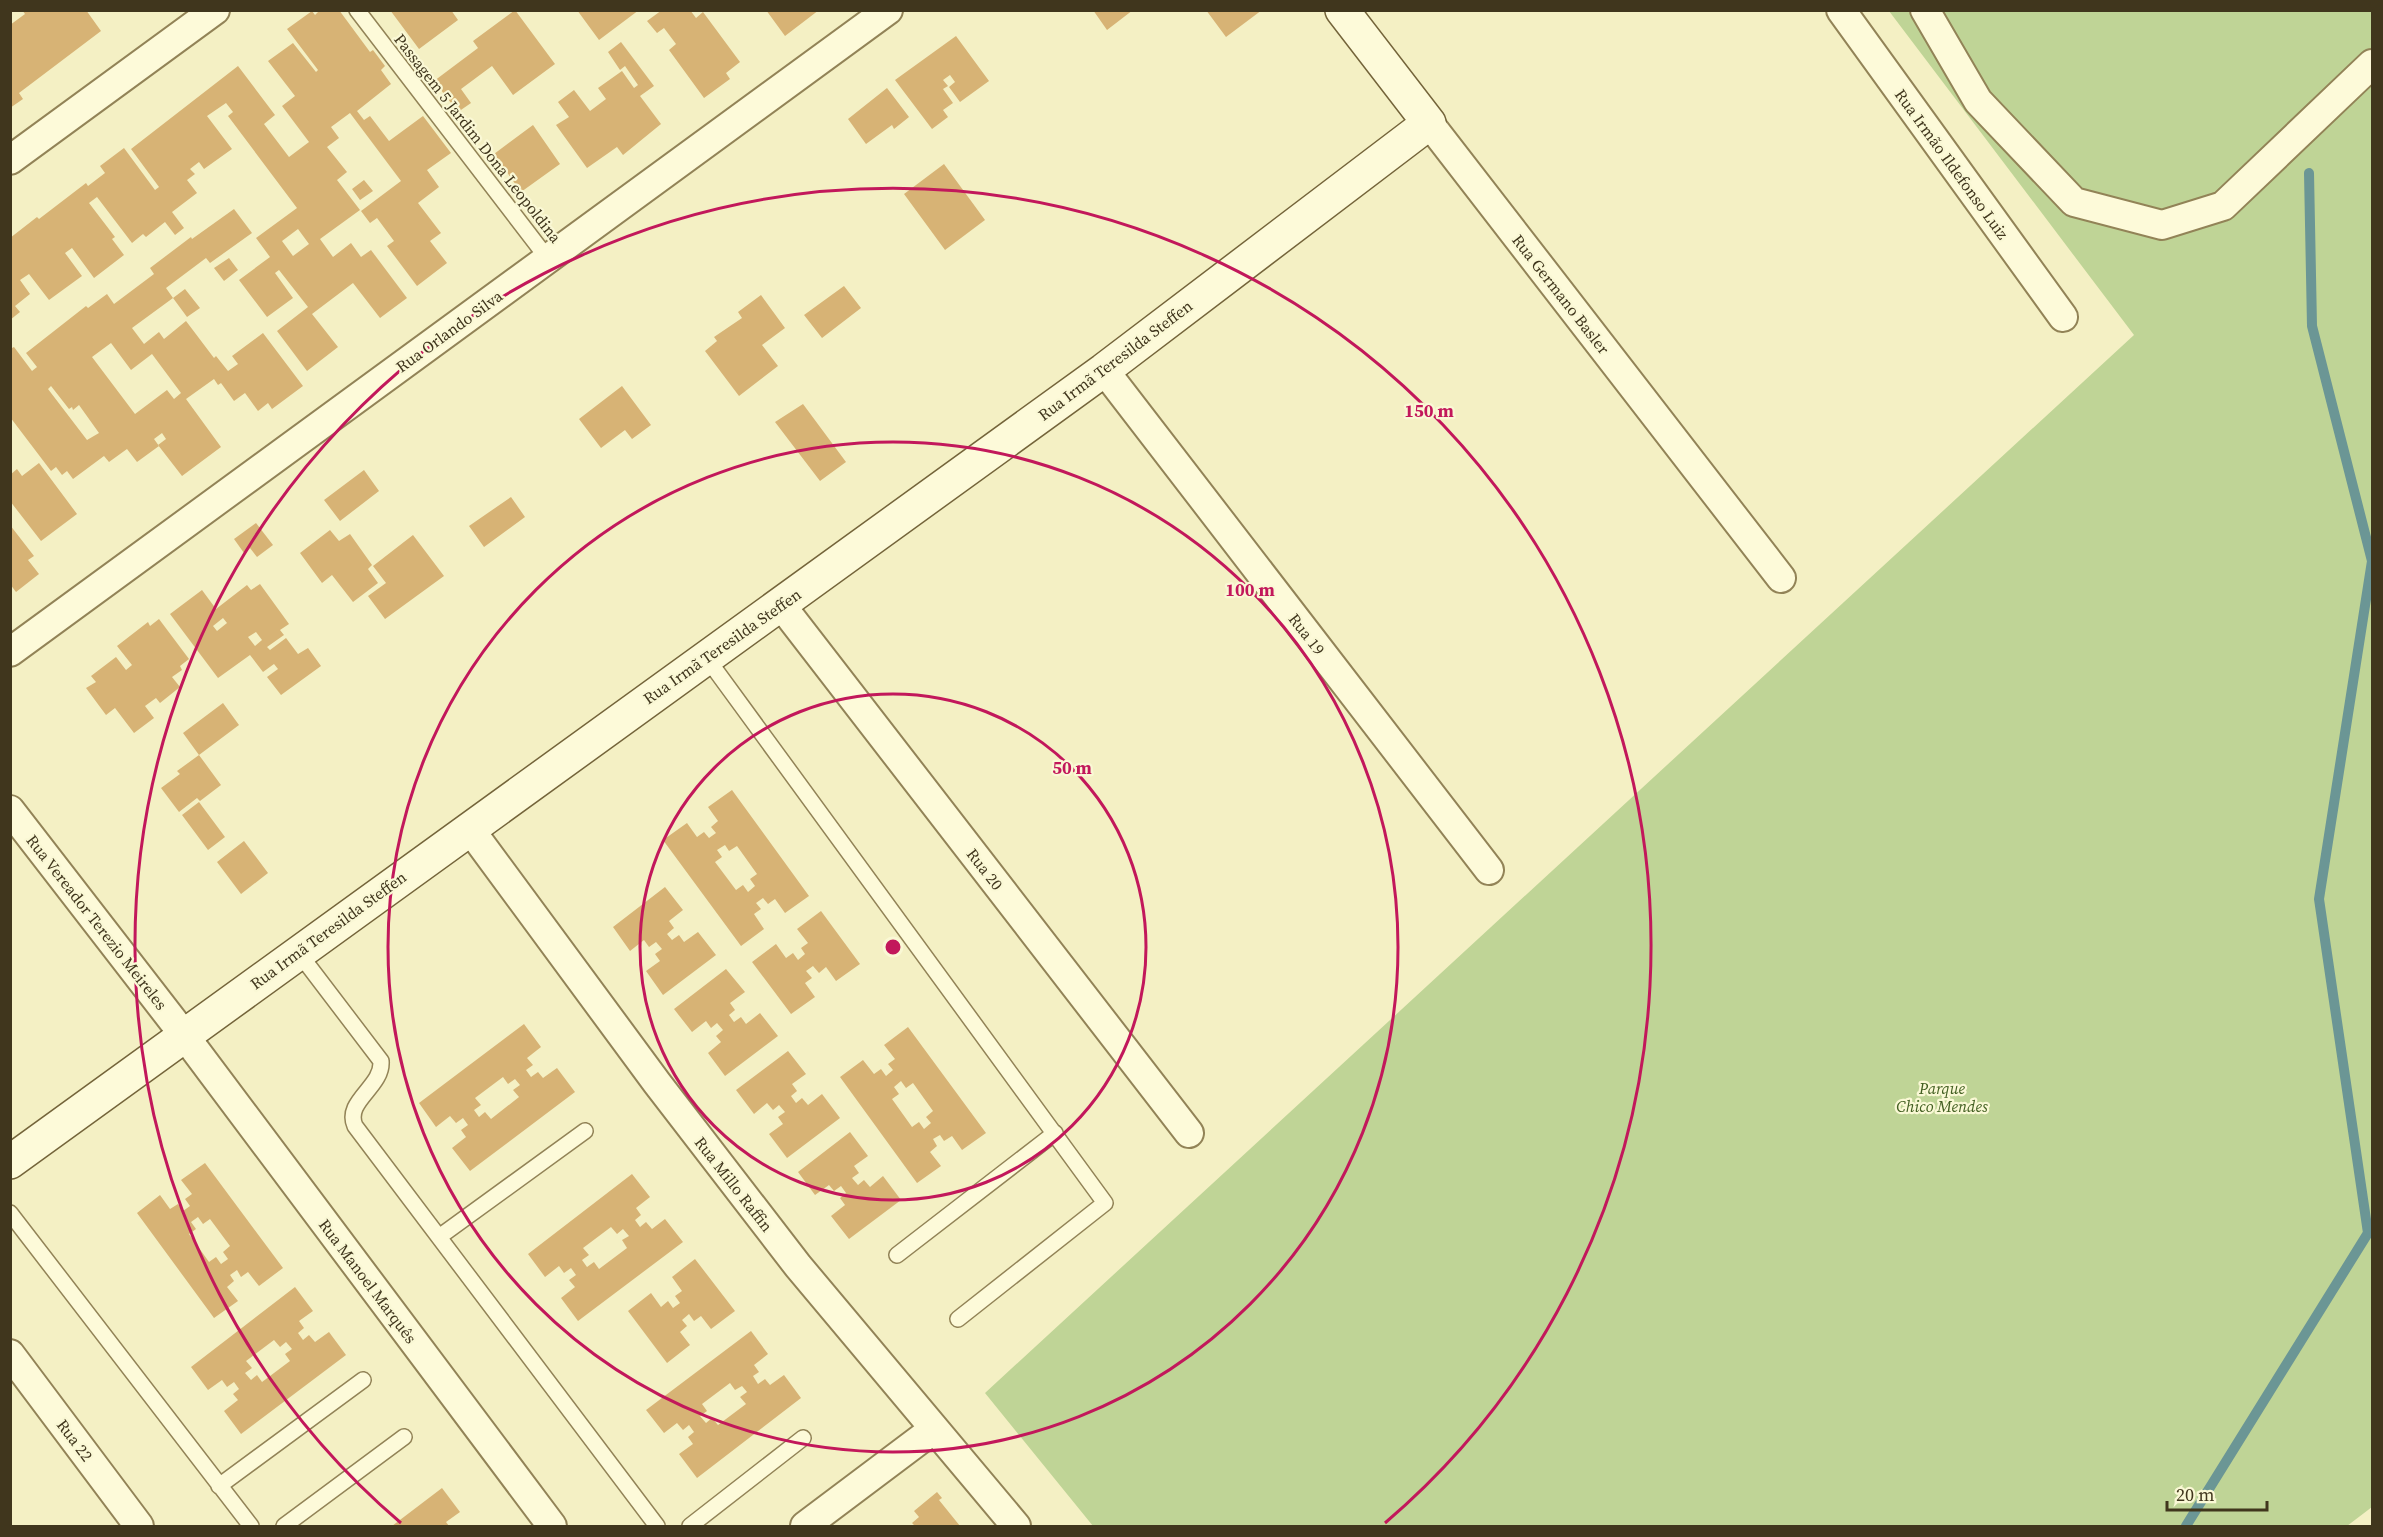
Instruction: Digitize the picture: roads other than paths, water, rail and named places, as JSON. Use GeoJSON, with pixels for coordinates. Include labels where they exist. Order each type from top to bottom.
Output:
{"type":"FeatureCollection","features":[{"type":"Feature","properties":{"kind":"street"},"geometry":{"type":"LineString","coordinates":[[10,160],[215,10]]}},
{"type":"Feature","properties":{"kind":"street","name":"Rua Orlando Silva"},"geometry":{"type":"LineString","coordinates":[[10,652],[888,10]]}},
{"type":"Feature","properties":{"kind":"street","name":"Rua Germano Basler"},"geometry":{"type":"LineString","coordinates":[[1342,10],[1781,579]]}},
{"type":"Feature","properties":{"kind":"street","name":"Rua Irmão Ildefonso Luiz"},"geometry":{"type":"LineString","coordinates":[[1841,10],[2063,317]]}},
{"type":"Feature","properties":{"kind":"street"},"geometry":{"type":"LineString","coordinates":[[1925,10],[1978,101],[2074,202],[2162,225],[2223,206],[2368,78]]}},
{"type":"Feature","properties":{"kind":"street","name":"Rua Irmã Teresilda Steffen"},"geometry":{"type":"LineString","coordinates":[[10,1162],[1104,370],[1429,123]]}},
{"type":"Feature","properties":{"kind":"street","name":"Rua 19"},"geometry":{"type":"LineString","coordinates":[[1104,370],[1489,870]]}},
{"type":"Feature","properties":{"kind":"street","name":"Rua 20"},"geometry":{"type":"LineString","coordinates":[[781,605],[1189,1133]]}},
{"type":"Feature","properties":{"kind":"street","name":"Rua Vereador Terezio Meireles"},"geometry":{"type":"LineString","coordinates":[[10,810],[184,1035]]}},
{"type":"Feature","properties":{"kind":"street","name":"Rua Millo Raffin"},"geometry":{"type":"LineString","coordinates":[[469,828],[657,1083],[790,1257],[1016,1527]]}},
{"type":"Feature","properties":{"kind":"street","name":"Rua Manoel Marquês"},"geometry":{"type":"LineString","coordinates":[[184,1035],[552,1527]]}},
{"type":"Feature","properties":{"kind":"street","name":"Rua 22"},"geometry":{"type":"LineString","coordinates":[[10,1354],[139,1527]]}},
{"type":"Feature","properties":{"kind":"street"},"geometry":{"type":"LineString","coordinates":[[805,1527],[934,1429]]}},
{"type":"Feature","properties":{"kind":"lane","name":"Passagem 5 Jardim Dona Leopoldina"},"geometry":{"type":"LineString","coordinates":[[357,10],[548,259]]}},
{"type":"Feature","properties":{"kind":"lane"},"geometry":{"type":"LineString","coordinates":[[705,657],[1105,1203],[958,1319]]}},
{"type":"Feature","properties":{"kind":"lane"},"geometry":{"type":"LineString","coordinates":[[298,952],[381,1061],[378,1077],[353,1109],[352,1118],[356,1126],[657,1527]]}},
{"type":"Feature","properties":{"kind":"lane"},"geometry":{"type":"LineString","coordinates":[[439,1237],[585,1131]]}},
{"type":"Feature","properties":{"kind":"lane"},"geometry":{"type":"LineString","coordinates":[[897,1256],[1055,1133]]}},
{"type":"Feature","properties":{"kind":"lane"},"geometry":{"type":"LineString","coordinates":[[10,1213],[250,1527]]}},
{"type":"Feature","properties":{"kind":"lane"},"geometry":{"type":"LineString","coordinates":[[219,1486],[363,1380]]}},
{"type":"Feature","properties":{"kind":"lane"},"geometry":{"type":"LineString","coordinates":[[284,1527],[404,1437]]}},
{"type":"Feature","properties":{"kind":"lane"},"geometry":{"type":"LineString","coordinates":[[690,1527],[803,1438]]}},
{"type":"Feature","properties":{"kind":"waterway"},"geometry":{"type":"LineString","coordinates":[[2186,1526],[2368,1233],[2319,899],[2372,561],[2312,326],[2309,173]]}},
{"type":"Feature","properties":{"kind":"park label","name":"Parque Chico Mendes"},"geometry":{"type":"Point","coordinates":[1942,1097]}}]}
